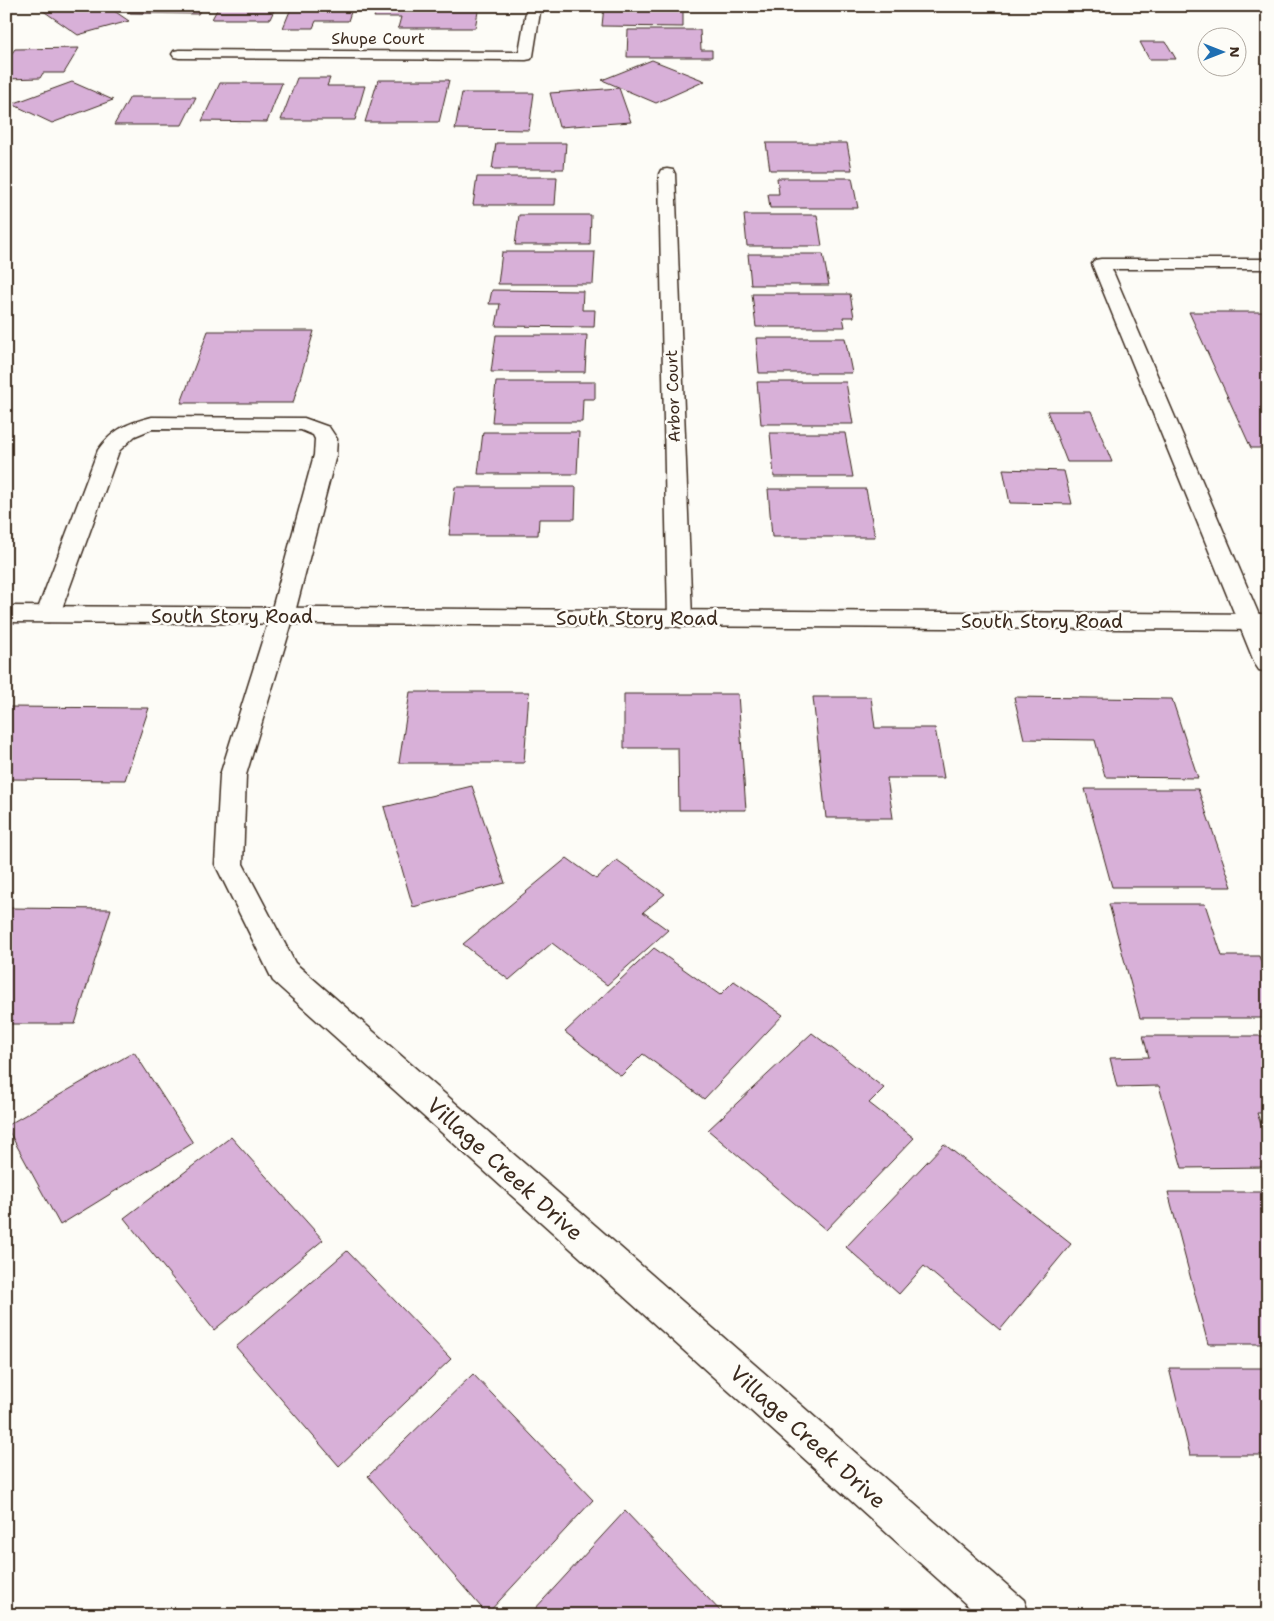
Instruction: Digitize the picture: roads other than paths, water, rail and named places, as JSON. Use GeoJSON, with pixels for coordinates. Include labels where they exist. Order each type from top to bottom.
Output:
{"type":"FeatureCollection","features":[{"type":"Feature","properties":{"kind":"street","name":"Shupe Court"},"geometry":{"type":"LineString","coordinates":[[179,54],[526,56],[534,6]]}},
{"type":"Feature","properties":{"kind":"street","name":"Arbor Court"},"geometry":{"type":"LineString","coordinates":[[667,174],[680,619]]}},
{"type":"Feature","properties":{"kind":"street"},"geometry":{"type":"LineString","coordinates":[[1268,264],[1101,264],[1259,622],[1268,664]]}},
{"type":"Feature","properties":{"kind":"street","name":"Village Creek Drive"},"geometry":{"type":"LineString","coordinates":[[48,614],[109,450],[119,436],[134,427],[152,423],[304,424],[322,431],[326,439],[324,455],[282,616],[233,774],[229,864],[284,972],[1009,1615]]}},
{"type":"Feature","properties":{"kind":"street","name":"South Story Road"},"geometry":{"type":"LineString","coordinates":[[6,614],[1259,622]]}}]}
